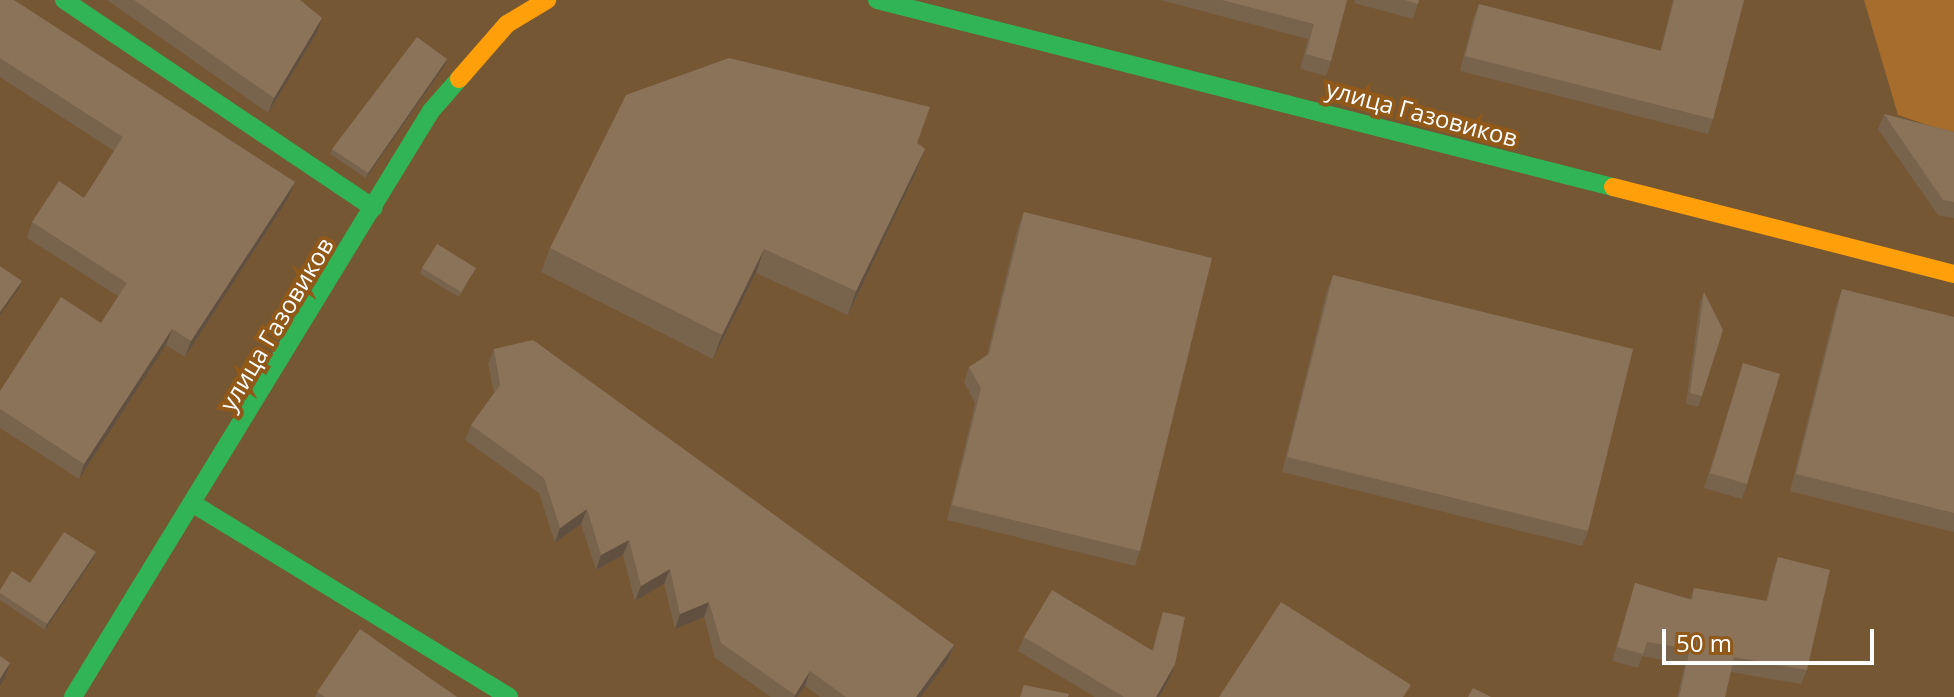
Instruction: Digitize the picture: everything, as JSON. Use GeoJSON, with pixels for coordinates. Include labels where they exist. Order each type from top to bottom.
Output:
{"type":"FeatureCollection","features":[{"type":"Feature","properties":{"kind":"street"},"geometry":{"type":"LineString","coordinates":[[64,0],[374,208]]}},
{"type":"Feature","properties":{"kind":"street","name":"улица Газовиков"},"geometry":{"type":"LineString","coordinates":[[73,697],[195,505],[431,111],[507,24],[547,0]]}},
{"type":"Feature","properties":{"kind":"street","name":"улица Газовиков"},"geometry":{"type":"LineString","coordinates":[[877,0],[1954,274]]}},
{"type":"Feature","properties":{"kind":"street"},"geometry":{"type":"LineString","coordinates":[[195,505],[509,697]]}},
{"type":"Feature","properties":{"kind":"shaded area"},"geometry":{"type":"Polygon","coordinates":[[[1864,0],[1954,0],[1954,134],[1898,115],[1864,0]]]}},
{"type":"Feature","properties":{"kind":"building"},"geometry":{"type":"Polygon","coordinates":[[[0,0],[14,0],[295,182],[191,341],[172,329],[84,464],[0,409],[0,391],[61,297],[101,323],[127,283],[32,222],[59,181],[84,198],[123,137],[0,58],[0,0]]]}},
{"type":"Feature","properties":{"kind":"building"},"geometry":{"type":"Polygon","coordinates":[[[134,0],[300,0],[322,18],[274,98],[134,0]]]}},
{"type":"Feature","properties":{"kind":"building"},"geometry":{"type":"Polygon","coordinates":[[[1222,0],[1347,0],[1331,61],[1306,54],[1314,24],[1222,0]]]}},
{"type":"Feature","properties":{"kind":"building"},"geometry":{"type":"Polygon","coordinates":[[[1674,0],[1744,0],[1713,119],[1465,56],[1479,4],[1661,51],[1674,0]]]}},
{"type":"Feature","properties":{"kind":"building"},"geometry":{"type":"Polygon","coordinates":[[[417,37],[447,59],[368,173],[332,149],[417,37]]]}},
{"type":"Feature","properties":{"kind":"building"},"geometry":{"type":"Polygon","coordinates":[[[729,58],[930,107],[917,143],[925,149],[856,291],[764,249],[722,335],[550,248],[626,95],[729,58]]]}},
{"type":"Feature","properties":{"kind":"building"},"geometry":{"type":"Polygon","coordinates":[[[1884,114],[1954,132],[1954,202],[1943,200],[1884,114]]]}},
{"type":"Feature","properties":{"kind":"building"},"geometry":{"type":"Polygon","coordinates":[[[1024,212],[1212,258],[1140,551],[952,505],[981,388],[969,367],[989,354],[1024,212]]]}},
{"type":"Feature","properties":{"kind":"building"},"geometry":{"type":"Polygon","coordinates":[[[437,244],[476,268],[461,292],[422,268],[437,244]]]}},
{"type":"Feature","properties":{"kind":"building"},"geometry":{"type":"Polygon","coordinates":[[[0,266],[22,281],[0,312],[0,266]]]}},
{"type":"Feature","properties":{"kind":"building"},"geometry":{"type":"Polygon","coordinates":[[[1333,275],[1633,349],[1588,531],[1287,457],[1333,275]]]}},
{"type":"Feature","properties":{"kind":"building"},"geometry":{"type":"Polygon","coordinates":[[[1842,289],[1954,317],[1954,513],[1796,474],[1842,289]]]}},
{"type":"Feature","properties":{"kind":"building"},"geometry":{"type":"Polygon","coordinates":[[[1704,292],[1723,330],[1702,396],[1690,393],[1704,292]]]}},
{"type":"Feature","properties":{"kind":"building"},"geometry":{"type":"Polygon","coordinates":[[[533,340],[954,645],[916,697],[846,697],[810,671],[795,695],[721,643],[709,602],[680,614],[670,569],[641,586],[629,540],[601,555],[587,509],[560,528],[544,478],[471,425],[500,385],[494,349],[533,340]]]}},
{"type":"Feature","properties":{"kind":"building"},"geometry":{"type":"Polygon","coordinates":[[[1743,363],[1780,374],[1747,484],[1710,473],[1743,363]]]}},
{"type":"Feature","properties":{"kind":"building"},"geometry":{"type":"Polygon","coordinates":[[[64,532],[96,552],[47,624],[0,593],[0,590],[12,571],[30,583],[64,532]]]}},
{"type":"Feature","properties":{"kind":"building"},"geometry":{"type":"Polygon","coordinates":[[[1778,557],[1830,570],[1807,670],[1734,657],[1725,697],[1679,697],[1690,649],[1647,642],[1643,654],[1617,647],[1635,583],[1692,600],[1694,588],[1767,601],[1778,557]]]}},
{"type":"Feature","properties":{"kind":"building"},"geometry":{"type":"Polygon","coordinates":[[[1052,590],[1153,651],[1163,612],[1185,617],[1175,664],[1156,697],[1124,697],[1024,637],[1052,590]]]}},
{"type":"Feature","properties":{"kind":"building"},"geometry":{"type":"Polygon","coordinates":[[[1281,602],[1411,685],[1403,697],[1219,697],[1281,602]]]}},
{"type":"Feature","properties":{"kind":"building"},"geometry":{"type":"Polygon","coordinates":[[[360,629],[457,697],[325,697],[317,692],[360,629]]]}},
{"type":"Feature","properties":{"kind":"building"},"geometry":{"type":"Polygon","coordinates":[[[0,656],[10,663],[0,679],[0,656]]]}},
{"type":"Feature","properties":{"kind":"building"},"geometry":{"type":"Polygon","coordinates":[[[1024,685],[1069,694],[1068,697],[1020,697],[1024,685]]]}},
{"type":"Feature","properties":{"kind":"building"},"geometry":{"type":"Polygon","coordinates":[[[1473,688],[1491,697],[1468,697],[1473,688]]]}},
{"type":"Feature","properties":{"kind":"traffic: fast"},"geometry":{"type":"LineString","coordinates":[[64,0],[374,208]]}},
{"type":"Feature","properties":{"kind":"traffic: fast"},"geometry":{"type":"LineString","coordinates":[[877,0],[1613,187]]}},
{"type":"Feature","properties":{"kind":"traffic: fast"},"geometry":{"type":"LineString","coordinates":[[73,697],[431,111],[459,79]]}},
{"type":"Feature","properties":{"kind":"traffic: fast"},"geometry":{"type":"LineString","coordinates":[[195,505],[509,697]]}},
{"type":"Feature","properties":{"kind":"traffic: slow"},"geometry":{"type":"LineString","coordinates":[[459,79],[507,24],[547,0]]}},
{"type":"Feature","properties":{"kind":"traffic: slow"},"geometry":{"type":"LineString","coordinates":[[1613,187],[1954,274]]}}]}
